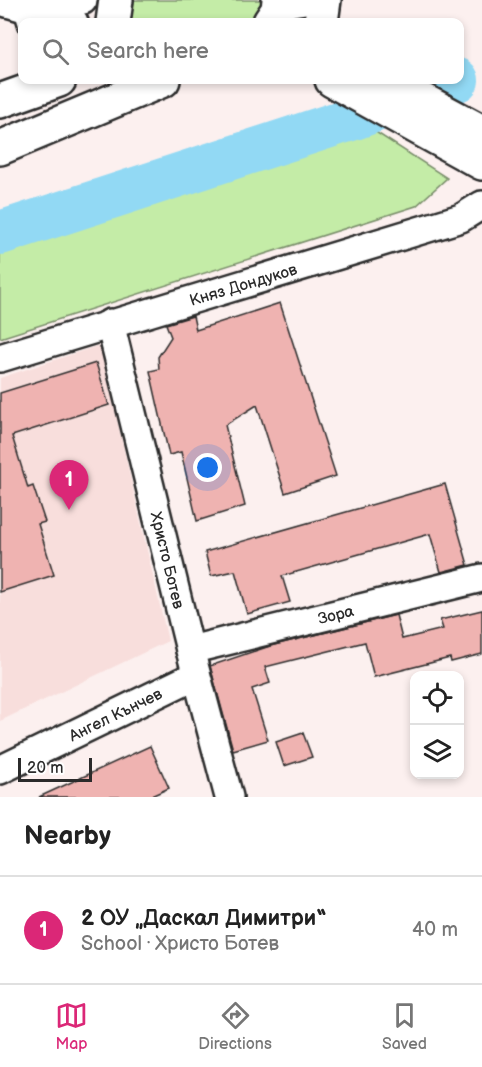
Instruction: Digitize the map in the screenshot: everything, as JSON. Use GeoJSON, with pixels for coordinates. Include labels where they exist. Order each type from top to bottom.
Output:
{"type":"FeatureCollection","features":[{"type":"Feature","properties":{"kind":"street"},"geometry":{"type":"LineString","coordinates":[[21,9],[83,0]]}},
{"type":"Feature","properties":{"kind":"street"},"geometry":{"type":"LineString","coordinates":[[114,18],[116,0]]}},
{"type":"Feature","properties":{"kind":"street"},"geometry":{"type":"LineString","coordinates":[[322,18],[324,0]]}},
{"type":"Feature","properties":{"kind":"street"},"geometry":{"type":"LineString","coordinates":[[21,9],[58,18]]}},
{"type":"Feature","properties":{"kind":"street"},"geometry":{"type":"LineString","coordinates":[[0,100],[39,84]]}},
{"type":"Feature","properties":{"kind":"street"},"geometry":{"type":"LineString","coordinates":[[0,148],[153,84]]}},
{"type":"Feature","properties":{"kind":"street"},"geometry":{"type":"LineString","coordinates":[[340,84],[481,152]]}},
{"type":"Feature","properties":{"kind":"street"},"geometry":{"type":"LineString","coordinates":[[391,84],[481,152]]}},
{"type":"Feature","properties":{"kind":"street","name":"Княз Дондуков"},"geometry":{"type":"LineString","coordinates":[[0,358],[462,218],[482,205]]}},
{"type":"Feature","properties":{"kind":"street","name":"Христо Ботев"},"geometry":{"type":"LineString","coordinates":[[110,323],[193,663],[229,797]]}},
{"type":"Feature","properties":{"kind":"street","name":"Зора"},"geometry":{"type":"LineString","coordinates":[[193,663],[482,578]]}},
{"type":"Feature","properties":{"kind":"street","name":"Ангел Кънчев"},"geometry":{"type":"LineString","coordinates":[[0,770],[193,663]]}},
{"type":"Feature","properties":{"kind":"shaded area"},"geometry":{"type":"Polygon","coordinates":[[[100,345],[168,641],[0,721],[0,378],[100,345]]]}},
{"type":"Feature","properties":{"kind":"green space"},"geometry":{"type":"Polygon","coordinates":[[[134,0],[263,0],[253,18],[132,18],[134,0]]]}},
{"type":"Feature","properties":{"kind":"green space"},"geometry":{"type":"Polygon","coordinates":[[[354,118],[447,178],[416,206],[0,338],[0,233],[354,118]]]}},
{"type":"Feature","properties":{"kind":"building"},"geometry":{"type":"Polygon","coordinates":[[[280,303],[336,476],[285,493],[257,405],[225,425],[245,506],[197,521],[181,452],[169,455],[150,371],[159,369],[158,357],[171,337],[166,324],[193,316],[196,330],[280,303]]]}},
{"type":"Feature","properties":{"kind":"building"},"geometry":{"type":"Polygon","coordinates":[[[96,363],[109,405],[12,436],[28,488],[33,486],[45,522],[38,524],[54,575],[0,592],[0,393],[96,363]]]}},
{"type":"Feature","properties":{"kind":"building"},"geometry":{"type":"Polygon","coordinates":[[[445,484],[468,565],[441,572],[430,534],[282,576],[290,602],[247,614],[235,571],[211,576],[205,552],[445,484]]]}},
{"type":"Feature","properties":{"kind":"building"},"geometry":{"type":"Polygon","coordinates":[[[482,610],[482,654],[451,662],[450,658],[374,677],[365,642],[265,667],[270,683],[252,689],[268,740],[233,750],[210,666],[270,646],[396,615],[402,639],[443,629],[440,620],[482,610]]]}},
{"type":"Feature","properties":{"kind":"building"},"geometry":{"type":"Polygon","coordinates":[[[303,733],[312,757],[284,766],[276,742],[303,733]]]}},
{"type":"Feature","properties":{"kind":"building"},"geometry":{"type":"Polygon","coordinates":[[[150,746],[169,788],[149,797],[39,797],[150,746]]]}},
{"type":"Feature","properties":{"kind":"waterway"},"geometry":{"type":"LineString","coordinates":[[0,233],[354,118],[446,84]]}},
{"type":"Feature","properties":{"kind":"place","name":"2 ОУ „Даскал Димитри“"},"geometry":{"type":"Point","coordinates":[69,510]}}]}
